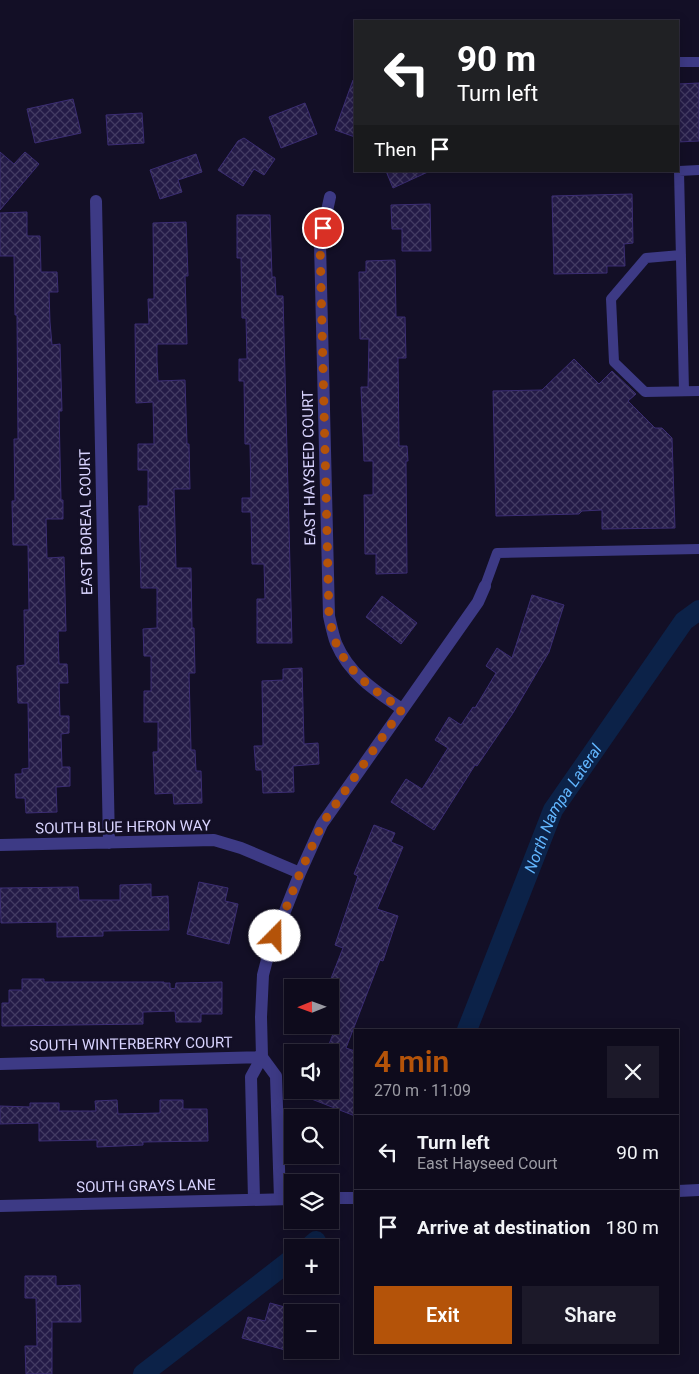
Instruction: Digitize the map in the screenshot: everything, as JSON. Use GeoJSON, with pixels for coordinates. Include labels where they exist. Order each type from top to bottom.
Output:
{"type":"FeatureCollection","features":[{"type":"Feature","properties":{"kind":"street","name":"EAST HAYSEED COURT"},"geometry":{"type":"LineString","coordinates":[[330,197],[320,243],[329,616],[336,642],[349,666],[368,685],[402,709]]}},
{"type":"Feature","properties":{"kind":"street","name":"EAST BOREAL COURT"},"geometry":{"type":"LineString","coordinates":[[96,201],[109,843]]}},
{"type":"Feature","properties":{"kind":"street"},"geometry":{"type":"LineString","coordinates":[[254,1199],[251,1078],[262,1057],[263,975],[269,952],[300,873],[322,824],[478,602],[485,586]]}},
{"type":"Feature","properties":{"kind":"street","name":"SOUTH BLUE HERON WAY"},"geometry":{"type":"LineString","coordinates":[[0,845],[214,840],[241,848],[300,873]]}},
{"type":"Feature","properties":{"kind":"street"},"geometry":{"type":"LineString","coordinates":[[262,1057],[276,1076],[284,1174]]}},
{"type":"Feature","properties":{"kind":"street","name":"SOUTH WINTERBERRY COURT"},"geometry":{"type":"LineString","coordinates":[[0,1064],[262,1057]]}},
{"type":"Feature","properties":{"kind":"street"},"geometry":{"type":"LineString","coordinates":[[679,1191],[699,1190]]}},
{"type":"Feature","properties":{"kind":"street"},"geometry":{"type":"LineString","coordinates":[[339,1198],[354,1198]]}},
{"type":"Feature","properties":{"kind":"street","name":"SOUTH GRAYS LANE"},"geometry":{"type":"LineString","coordinates":[[0,1206],[284,1199]]}},
{"type":"Feature","properties":{"kind":"lane"},"geometry":{"type":"LineString","coordinates":[[679,62],[699,62]]}},
{"type":"Feature","properties":{"kind":"lane"},"geometry":{"type":"LineString","coordinates":[[684,391],[679,171],[699,170]]}},
{"type":"Feature","properties":{"kind":"lane"},"geometry":{"type":"LineString","coordinates":[[681,255],[646,258],[610,299],[614,362],[645,392],[699,391]]}},
{"type":"Feature","properties":{"kind":"lane"},"geometry":{"type":"LineString","coordinates":[[485,586],[498,553],[699,549]]}},
{"type":"Feature","properties":{"kind":"building"},"geometry":{"type":"Polygon","coordinates":[[[353,80],[354,137],[335,130],[353,80]]]}},
{"type":"Feature","properties":{"kind":"building"},"geometry":{"type":"Polygon","coordinates":[[[699,83],[699,141],[679,142],[679,84],[699,83]]]}},
{"type":"Feature","properties":{"kind":"building"},"geometry":{"type":"Polygon","coordinates":[[[73,99],[81,133],[35,143],[27,109],[73,99]]]}},
{"type":"Feature","properties":{"kind":"building"},"geometry":{"type":"Polygon","coordinates":[[[305,103],[317,134],[281,148],[269,117],[305,103]]]}},
{"type":"Feature","properties":{"kind":"building"},"geometry":{"type":"Polygon","coordinates":[[[142,113],[144,143],[108,145],[106,115],[142,113]]]}},
{"type":"Feature","properties":{"kind":"building"},"geometry":{"type":"Polygon","coordinates":[[[244,138],[275,159],[264,175],[254,169],[243,186],[218,170],[238,141],[244,138]]]}},
{"type":"Feature","properties":{"kind":"building"},"geometry":{"type":"Polygon","coordinates":[[[0,152],[14,164],[25,152],[39,164],[0,210],[0,152]]]}},
{"type":"Feature","properties":{"kind":"building"},"geometry":{"type":"Polygon","coordinates":[[[196,154],[202,172],[178,180],[182,192],[160,199],[150,170],[196,154]]]}},
{"type":"Feature","properties":{"kind":"building"},"geometry":{"type":"Polygon","coordinates":[[[386,172],[428,172],[393,188],[386,172]]]}},
{"type":"Feature","properties":{"kind":"building"},"geometry":{"type":"Polygon","coordinates":[[[632,194],[633,243],[624,244],[625,266],[607,266],[607,273],[554,274],[552,196],[632,194]]]}},
{"type":"Feature","properties":{"kind":"building"},"geometry":{"type":"Polygon","coordinates":[[[430,204],[431,251],[402,251],[402,229],[392,229],[391,205],[430,204]]]}},
{"type":"Feature","properties":{"kind":"building"},"geometry":{"type":"Polygon","coordinates":[[[27,212],[27,236],[40,236],[41,272],[57,272],[58,292],[49,292],[52,345],[60,344],[62,411],[59,411],[63,519],[46,519],[47,558],[64,557],[66,631],[58,631],[59,664],[67,664],[68,683],[59,683],[60,716],[69,716],[69,733],[61,734],[62,767],[70,767],[70,786],[56,787],[57,812],[26,813],[25,798],[16,798],[15,774],[22,774],[22,769],[29,768],[28,703],[18,703],[17,666],[25,665],[24,610],[29,610],[28,545],[13,545],[12,501],[15,501],[14,439],[18,439],[17,315],[15,315],[14,256],[0,256],[0,213],[27,212]]]}},
{"type":"Feature","properties":{"kind":"building"},"geometry":{"type":"Polygon","coordinates":[[[237,215],[270,215],[272,277],[275,277],[276,296],[283,296],[292,643],[257,643],[257,599],[265,599],[264,564],[252,564],[251,512],[242,512],[242,498],[251,498],[250,444],[245,444],[244,381],[239,381],[239,359],[247,359],[246,318],[242,318],[241,258],[237,258],[237,215]]]}},
{"type":"Feature","properties":{"kind":"building"},"geometry":{"type":"Polygon","coordinates":[[[186,222],[188,276],[185,276],[187,344],[157,344],[157,361],[158,381],[185,380],[190,489],[174,489],[176,568],[191,568],[195,673],[189,673],[191,750],[195,750],[196,771],[201,771],[202,803],[174,804],[173,793],[155,794],[153,752],[158,752],[158,722],[144,722],[144,691],[151,691],[151,656],[144,656],[143,629],[157,628],[157,588],[141,588],[139,506],[148,506],[148,470],[138,470],[138,444],[154,444],[153,402],[136,403],[135,324],[149,324],[148,299],[154,299],[153,223],[186,222]]]}},
{"type":"Feature","properties":{"kind":"building"},"geometry":{"type":"Polygon","coordinates":[[[395,260],[396,317],[405,317],[406,358],[398,358],[399,446],[407,446],[408,461],[406,461],[407,573],[376,574],[376,554],[365,554],[364,495],[373,495],[373,461],[364,461],[361,387],[368,387],[369,339],[360,339],[359,272],[366,272],[366,261],[395,260]]]}},
{"type":"Feature","properties":{"kind":"building"},"geometry":{"type":"Polygon","coordinates":[[[574,359],[599,384],[612,371],[636,394],[628,401],[655,428],[662,428],[672,438],[675,528],[602,529],[602,510],[582,511],[579,514],[496,516],[493,391],[542,390],[574,359]]]}},
{"type":"Feature","properties":{"kind":"building"},"geometry":{"type":"Polygon","coordinates":[[[532,595],[564,605],[549,652],[513,713],[477,766],[475,765],[434,830],[391,802],[406,779],[422,789],[448,748],[435,740],[449,717],[461,725],[473,707],[475,708],[496,673],[486,666],[497,648],[512,658],[532,595]]]}},
{"type":"Feature","properties":{"kind":"building"},"geometry":{"type":"Polygon","coordinates":[[[382,596],[417,623],[401,644],[366,617],[382,596]]]}},
{"type":"Feature","properties":{"kind":"building"},"geometry":{"type":"Polygon","coordinates":[[[302,668],[304,744],[318,743],[319,764],[293,766],[294,792],[263,793],[262,770],[256,770],[254,746],[263,746],[262,681],[283,680],[283,669],[302,668]]]}},
{"type":"Feature","properties":{"kind":"building"},"geometry":{"type":"Polygon","coordinates":[[[374,825],[395,833],[391,842],[403,847],[377,909],[398,916],[383,961],[380,960],[346,1048],[354,1051],[354,1116],[311,1099],[339,1099],[339,1044],[329,1044],[333,1034],[339,1034],[339,979],[331,979],[343,948],[335,945],[358,876],[354,874],[374,825]]]}},
{"type":"Feature","properties":{"kind":"building"},"geometry":{"type":"Polygon","coordinates":[[[199,882],[228,888],[225,901],[238,904],[229,944],[187,934],[199,882]]]}},
{"type":"Feature","properties":{"kind":"building"},"geometry":{"type":"Polygon","coordinates":[[[151,884],[151,897],[168,896],[169,930],[103,931],[103,936],[57,937],[57,922],[1,923],[0,888],[78,887],[79,900],[120,900],[120,885],[151,884]]]}},
{"type":"Feature","properties":{"kind":"building"},"geometry":{"type":"Polygon","coordinates":[[[22,979],[44,979],[44,982],[164,982],[170,983],[170,988],[175,989],[176,983],[222,982],[222,1014],[201,1014],[201,1022],[176,1022],[175,1011],[143,1012],[143,1024],[2,1026],[2,1003],[9,1003],[9,990],[22,990],[22,979]]]}},
{"type":"Feature","properties":{"kind":"building"},"geometry":{"type":"Polygon","coordinates":[[[117,1100],[118,1114],[160,1113],[160,1100],[183,1100],[183,1109],[207,1109],[208,1141],[143,1142],[143,1145],[97,1147],[97,1140],[39,1141],[39,1123],[0,1124],[0,1106],[30,1107],[30,1103],[59,1103],[59,1111],[96,1111],[95,1101],[117,1100]]]}},
{"type":"Feature","properties":{"kind":"building"},"geometry":{"type":"Polygon","coordinates":[[[25,1276],[56,1276],[56,1286],[80,1285],[81,1322],[52,1322],[52,1374],[26,1374],[25,1346],[37,1346],[36,1298],[25,1298],[25,1276]]]}},
{"type":"Feature","properties":{"kind":"building"},"geometry":{"type":"Polygon","coordinates":[[[270,1303],[284,1307],[284,1350],[242,1338],[248,1317],[265,1321],[270,1303]]]}},
{"type":"Feature","properties":{"kind":"waterway","name":"North Nampa Lateral"},"geometry":{"type":"LineString","coordinates":[[467,1029],[553,810],[684,621],[699,610]]}},
{"type":"Feature","properties":{"kind":"waterway","name":"North Nampa Lateral"},"geometry":{"type":"LineString","coordinates":[[143,1374],[284,1265]]}},
{"type":"Feature","properties":{"kind":"route"},"geometry":{"type":"LineString","coordinates":[[275,936],[322,824],[402,709],[368,685],[349,666],[336,642],[329,616],[320,243],[323,228]]}}]}
